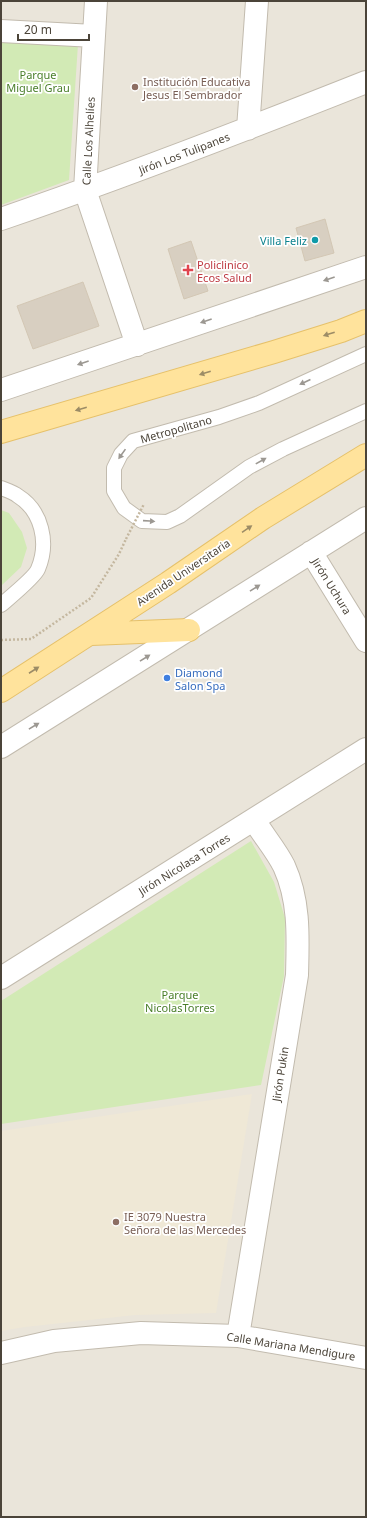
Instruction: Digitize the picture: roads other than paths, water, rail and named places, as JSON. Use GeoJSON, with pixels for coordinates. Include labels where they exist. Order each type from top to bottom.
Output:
{"type":"FeatureCollection","features":[{"type":"Feature","properties":{"kind":"main road"},"geometry":{"type":"LineString","coordinates":[[1,432],[266,354],[341,331],[366,321]]}},
{"type":"Feature","properties":{"kind":"main road","name":"Avenida Universitaria"},"geometry":{"type":"LineString","coordinates":[[1,691],[168,583],[263,518],[366,455]]}},
{"type":"Feature","properties":{"kind":"main road"},"geometry":{"type":"LineString","coordinates":[[90,634],[189,630]]}},
{"type":"Feature","properties":{"kind":"street","name":"Calle Los Alhelíes"},"geometry":{"type":"LineString","coordinates":[[96,1],[85,190],[137,344]]}},
{"type":"Feature","properties":{"kind":"street"},"geometry":{"type":"LineString","coordinates":[[248,129],[257,1]]}},
{"type":"Feature","properties":{"kind":"street"},"geometry":{"type":"LineString","coordinates":[[1,31],[94,36]]}},
{"type":"Feature","properties":{"kind":"street","name":"Jirón Los Tulipanes"},"geometry":{"type":"LineString","coordinates":[[1,219],[85,190],[248,129],[366,82]]}},
{"type":"Feature","properties":{"kind":"street"},"geometry":{"type":"LineString","coordinates":[[1,390],[366,267]]}},
{"type":"Feature","properties":{"kind":"street"},"geometry":{"type":"LineString","coordinates":[[1,746],[189,630],[366,518]]}},
{"type":"Feature","properties":{"kind":"street","name":"Jirón Uchura"},"geometry":{"type":"LineString","coordinates":[[311,552],[366,641]]}},
{"type":"Feature","properties":{"kind":"street","name":"Jirón Nicolasa Torres"},"geometry":{"type":"LineString","coordinates":[[1,978],[366,749]]}},
{"type":"Feature","properties":{"kind":"street","name":"Jirón Pukin"},"geometry":{"type":"LineString","coordinates":[[238,1336],[297,975],[298,936],[295,900],[284,866],[254,820]]}},
{"type":"Feature","properties":{"kind":"street","name":"Calle Mariana Mendigure"},"geometry":{"type":"LineString","coordinates":[[1,1353],[54,1341],[141,1333],[238,1336],[366,1358]]}},
{"type":"Feature","properties":{"kind":"lane","name":"Metropolitano"},"geometry":{"type":"LineString","coordinates":[[366,354],[259,403],[220,417],[133,441],[120,454],[114,468],[114,491],[124,508],[142,521],[167,522],[180,516],[249,467],[283,449],[366,411]]}},
{"type":"Feature","properties":{"kind":"lane"},"geometry":{"type":"LineString","coordinates":[[1,488],[18,496],[32,510],[42,529],[44,549],[38,570],[11,597],[1,604]]}},
{"type":"Feature","properties":{"kind":"place","name":"Institución Educativa Jesus El Sembrador"},"geometry":{"type":"Point","coordinates":[135,87]}},
{"type":"Feature","properties":{"kind":"place","name":"Villa Feliz"},"geometry":{"type":"Point","coordinates":[315,240]}},
{"type":"Feature","properties":{"kind":"place","name":"Policlinico Ecos Salud"},"geometry":{"type":"Point","coordinates":[188,270]}},
{"type":"Feature","properties":{"kind":"place","name":"Diamond Salon Spa"},"geometry":{"type":"Point","coordinates":[167,678]}},
{"type":"Feature","properties":{"kind":"place","name":"IE 3079 Nuestra Señora de las Mercedes"},"geometry":{"type":"Point","coordinates":[116,1222]}},
{"type":"Feature","properties":{"kind":"park label","name":"Parque Miguel Grau"},"geometry":{"type":"Point","coordinates":[38,80]}},
{"type":"Feature","properties":{"kind":"park label","name":"Parque NicolasTorres"},"geometry":{"type":"Point","coordinates":[180,1000]}}]}
